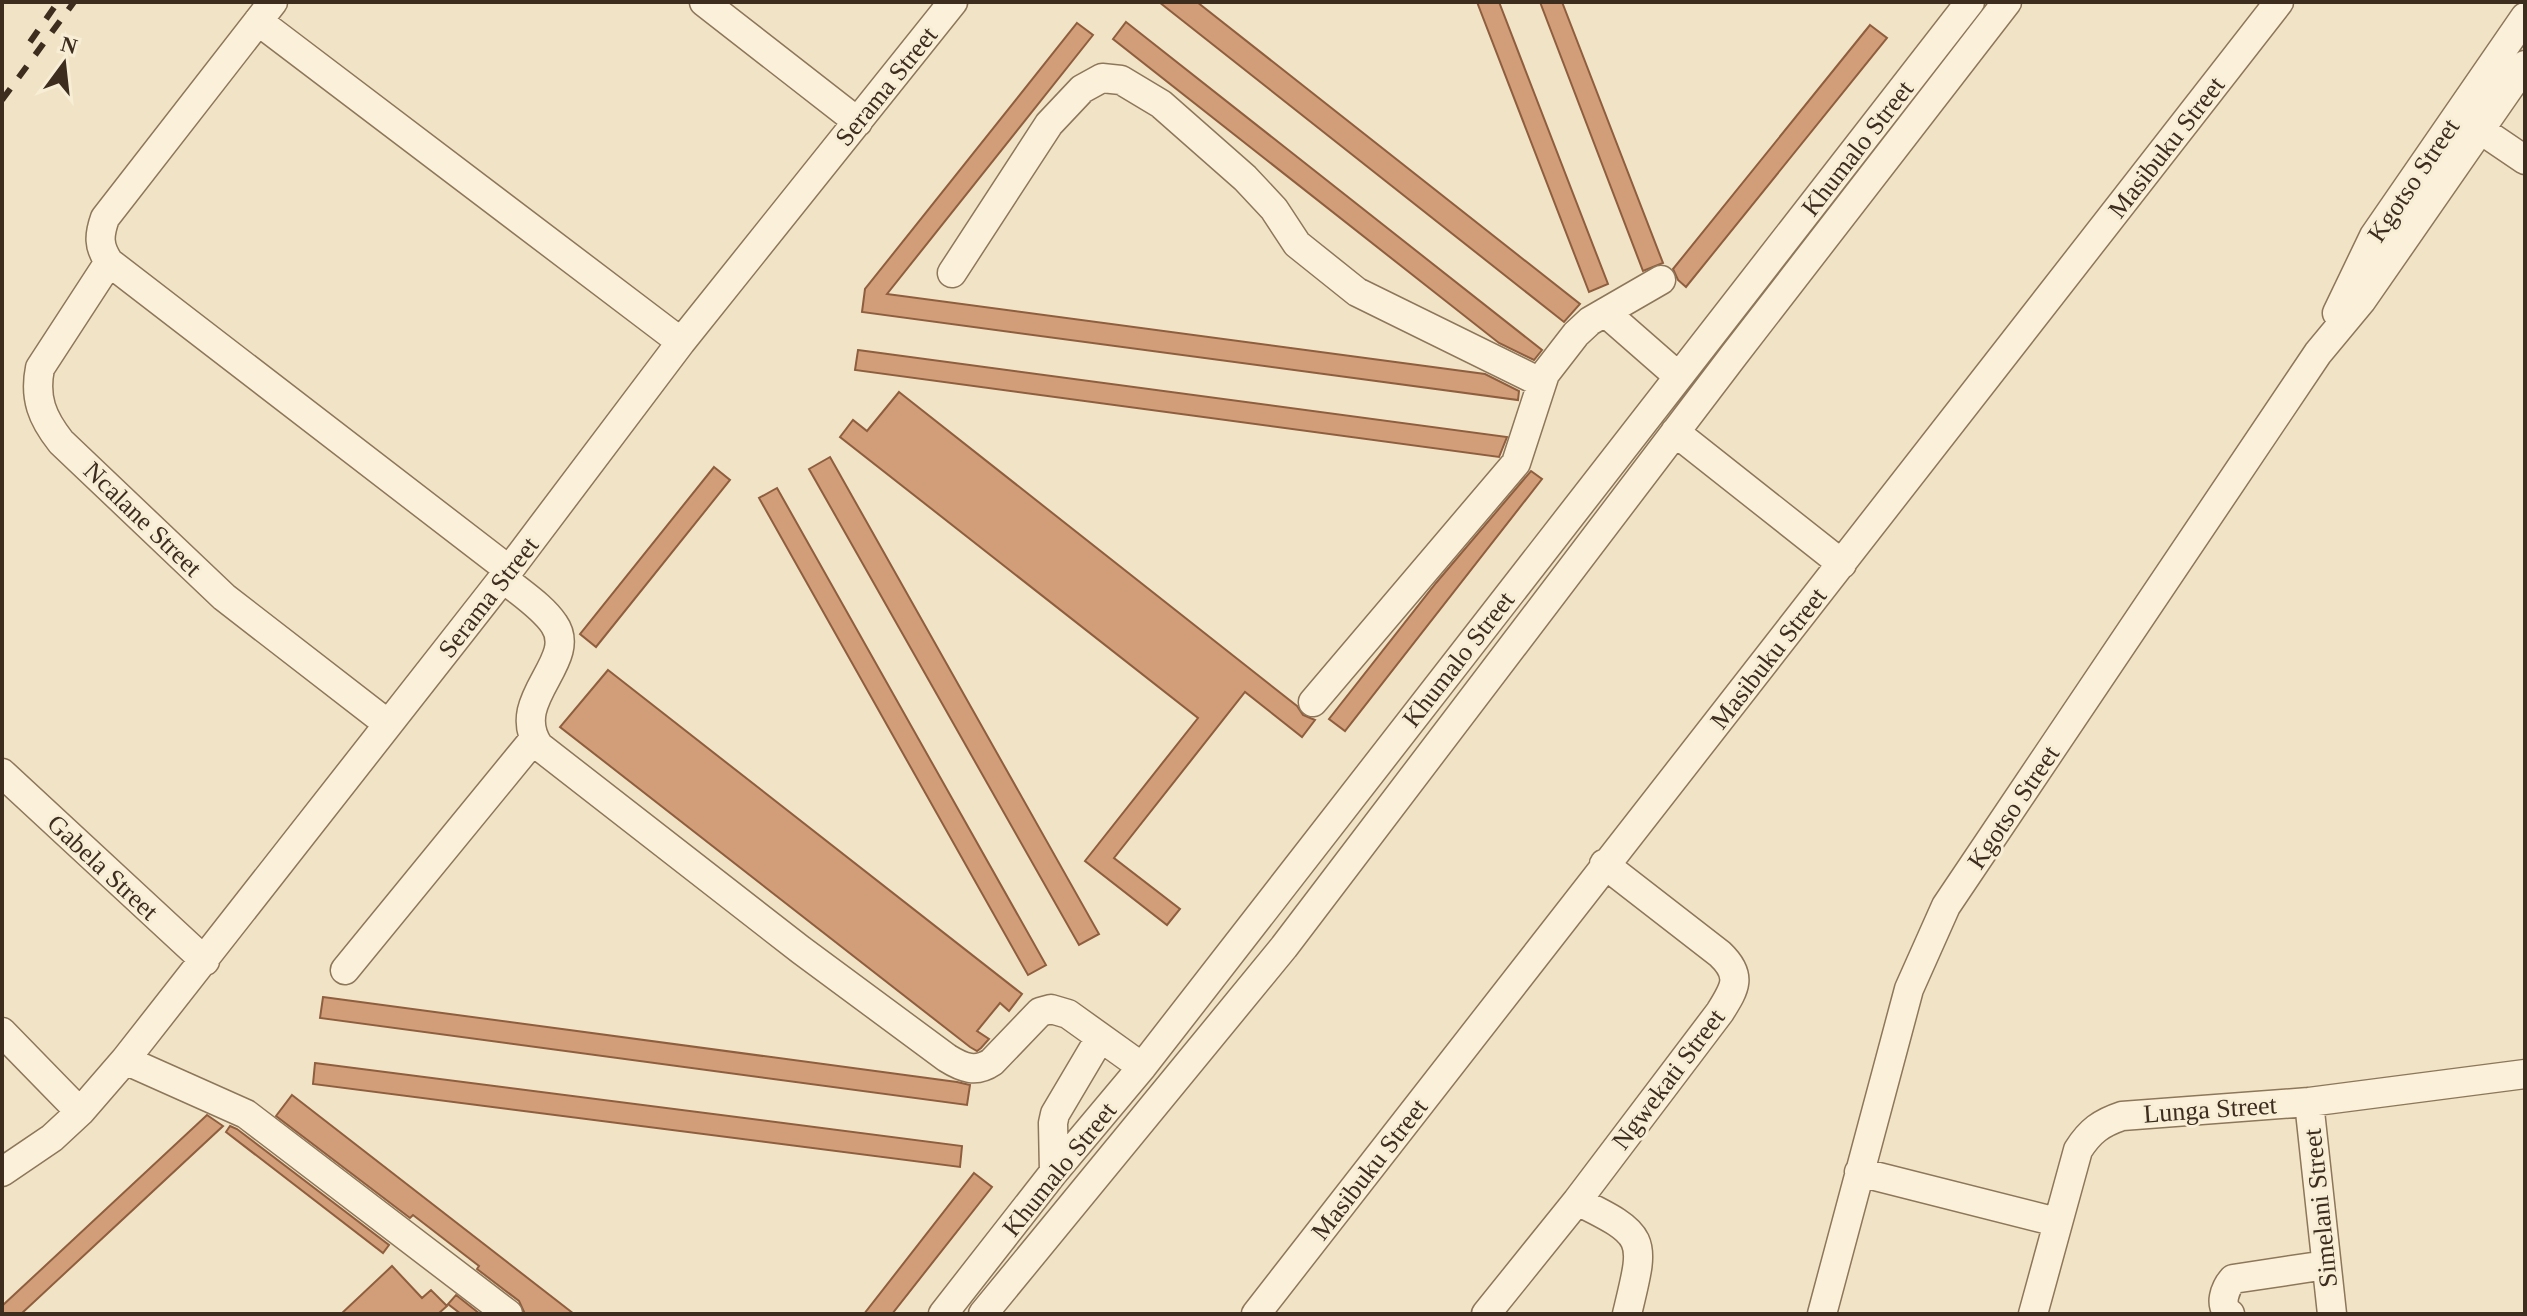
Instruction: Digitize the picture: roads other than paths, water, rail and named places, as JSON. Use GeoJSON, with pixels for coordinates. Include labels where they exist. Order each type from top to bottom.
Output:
{"type":"FeatureCollection","features":[{"type":"Feature","properties":{"kind":"street"},"geometry":{"type":"LineString","coordinates":[[704,2],[858,122]]}},
{"type":"Feature","properties":{"kind":"street","name":"Khumalo Street"},"geometry":{"type":"LineString","coordinates":[[943,1314],[1054,1172],[1142,1067],[1970,2]]}},
{"type":"Feature","properties":{"kind":"street","name":"Khumalo Street"},"geometry":{"type":"LineString","coordinates":[[991,1311],[1284,947],[2007,2]]}},
{"type":"Feature","properties":{"kind":"street","name":"Masibuku Street"},"geometry":{"type":"LineString","coordinates":[[1256,1314],[2279,2]]}},
{"type":"Feature","properties":{"kind":"street","name":"Serama Street"},"geometry":{"type":"LineString","coordinates":[[2,1172],[52,1138],[80,1112],[125,1060],[506,574],[681,342],[858,122],[946,5]]}},
{"type":"Feature","properties":{"kind":"street"},"geometry":{"type":"LineString","coordinates":[[681,342],[266,11],[105,218],[100,243],[109,262],[506,574],[548,617],[558,632],[558,652],[531,707],[529,719],[534,739],[548,753],[801,950],[958,1065],[976,1069],[984,1067],[1040,1012],[1051,1009],[1068,1014],[1142,1067]]}},
{"type":"Feature","properties":{"kind":"street","name":"Kgotso Street"},"geometry":{"type":"LineString","coordinates":[[1822,1314],[1909,989],[1946,906],[2318,353],[2362,300],[2468,122],[2525,17]]}},
{"type":"Feature","properties":{"kind":"street","name":"Kgotso Street"},"geometry":{"type":"LineString","coordinates":[[2468,122],[2525,65]]}},
{"type":"Feature","properties":{"kind":"street"},"geometry":{"type":"LineString","coordinates":[[952,273],[1049,124],[1082,89],[1102,78],[1121,80],[1161,104],[1245,178],[1274,209],[1297,244],[1357,292],[1542,383]]}},
{"type":"Feature","properties":{"kind":"street"},"geometry":{"type":"LineString","coordinates":[[2468,122],[2525,160]]}},
{"type":"Feature","properties":{"kind":"street","name":"Ncalane Street"},"geometry":{"type":"LineString","coordinates":[[109,262],[40,368],[36,385],[38,404],[47,423],[61,442],[224,597],[388,724]]}},
{"type":"Feature","properties":{"kind":"street"},"geometry":{"type":"LineString","coordinates":[[1313,702],[1516,463],[1545,374],[1576,334],[1590,321],[1661,280]]}},
{"type":"Feature","properties":{"kind":"street"},"geometry":{"type":"LineString","coordinates":[[1734,355],[1742,293]]}},
{"type":"Feature","properties":{"kind":"street"},"geometry":{"type":"LineString","coordinates":[[1606,313],[1678,376]]}},
{"type":"Feature","properties":{"kind":"street"},"geometry":{"type":"LineString","coordinates":[[1675,432],[1842,564]]}},
{"type":"Feature","properties":{"kind":"street"},"geometry":{"type":"LineString","coordinates":[[345,970],[534,739]]}},
{"type":"Feature","properties":{"kind":"street","name":"Gabela Street"},"geometry":{"type":"LineString","coordinates":[[2,773],[205,961]]}},
{"type":"Feature","properties":{"kind":"street","name":"Ngwekati Street"},"geometry":{"type":"LineString","coordinates":[[1486,1314],[1577,1201],[1720,1012],[1735,983],[1733,970],[1720,954],[1604,864]]}},
{"type":"Feature","properties":{"kind":"street"},"geometry":{"type":"LineString","coordinates":[[2,1032],[80,1112]]}},
{"type":"Feature","properties":{"kind":"street"},"geometry":{"type":"LineString","coordinates":[[1054,1172],[1055,1114],[1100,1038]]}},
{"type":"Feature","properties":{"kind":"street"},"geometry":{"type":"LineString","coordinates":[[125,1060],[246,1114],[508,1314]]}},
{"type":"Feature","properties":{"kind":"street","name":"Lunga Street"},"geometry":{"type":"LineString","coordinates":[[2033,1314],[2078,1150],[2089,1133],[2102,1123],[2122,1116],[2309,1102],[2525,1074]]}},
{"type":"Feature","properties":{"kind":"street","name":"Simelani Street"},"geometry":{"type":"LineString","coordinates":[[2309,1102],[2332,1314]]}},
{"type":"Feature","properties":{"kind":"street"},"geometry":{"type":"LineString","coordinates":[[1859,1172],[2057,1222]]}},
{"type":"Feature","properties":{"kind":"street"},"geometry":{"type":"LineString","coordinates":[[1577,1201],[1611,1217],[1633,1237],[1640,1249],[1627,1314]]}},
{"type":"Feature","properties":{"kind":"street"},"geometry":{"type":"LineString","coordinates":[[2230,1314],[2223,1304],[2227,1285],[2233,1279],[2326,1265]]}},
{"type":"Feature","properties":{"kind":"street"},"geometry":{"type":"LineString","coordinates":[[965,1286],[991,1311]]}},
{"type":"Feature","properties":{"kind":"railway"},"geometry":{"type":"LineString","coordinates":[[30,42],[58,2]]}},
{"type":"Feature","properties":{"kind":"railway"},"geometry":{"type":"LineString","coordinates":[[2,100],[74,2]]}}]}
